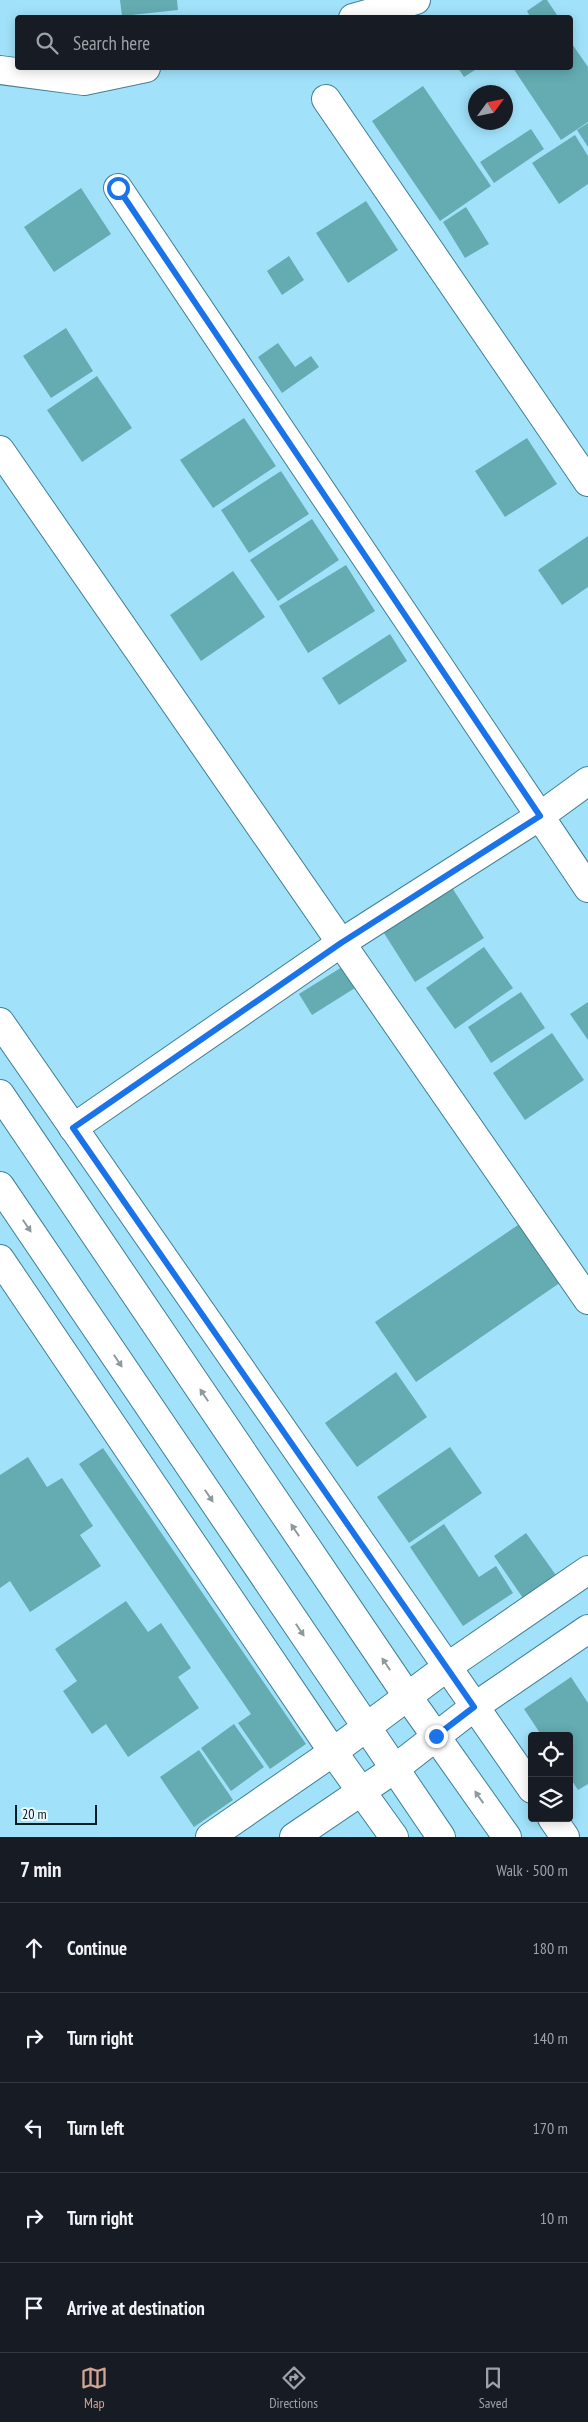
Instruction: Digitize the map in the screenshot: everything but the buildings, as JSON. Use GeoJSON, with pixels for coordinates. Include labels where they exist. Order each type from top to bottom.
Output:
{"type":"FeatureCollection","features":[{"type":"Feature","properties":{"kind":"street"},"geometry":{"type":"LineString","coordinates":[[364,15],[416,0]]}},
{"type":"Feature","properties":{"kind":"street"},"geometry":{"type":"LineString","coordinates":[[0,70],[84,80],[136,70]]}},
{"type":"Feature","properties":{"kind":"street"},"geometry":{"type":"LineString","coordinates":[[326,99],[588,482]]}},
{"type":"Feature","properties":{"kind":"street"},"geometry":{"type":"LineString","coordinates":[[118,188],[588,888]]}},
{"type":"Feature","properties":{"kind":"street"},"geometry":{"type":"LineString","coordinates":[[0,450],[588,1300]]}},
{"type":"Feature","properties":{"kind":"street"},"geometry":{"type":"LineString","coordinates":[[73,1128],[341,943],[540,816],[588,781]]}},
{"type":"Feature","properties":{"kind":"street"},"geometry":{"type":"LineString","coordinates":[[0,1022],[528,1783]]}},
{"type":"Feature","properties":{"kind":"street"},"geometry":{"type":"LineString","coordinates":[[0,1094],[408,1697],[507,1837]]}},
{"type":"Feature","properties":{"kind":"street"},"geometry":{"type":"LineString","coordinates":[[0,1186],[441,1837]]}},
{"type":"Feature","properties":{"kind":"street"},"geometry":{"type":"LineString","coordinates":[[0,1259],[333,1752],[394,1837]]}},
{"type":"Feature","properties":{"kind":"street"},"geometry":{"type":"LineString","coordinates":[[210,1837],[333,1752],[447,1667],[588,1570]]}},
{"type":"Feature","properties":{"kind":"street"},"geometry":{"type":"LineString","coordinates":[[294,1837],[394,1770],[474,1707],[588,1629]]}},
{"type":"Feature","properties":{"kind":"street"},"geometry":{"type":"LineString","coordinates":[[555,1822],[565,1837]]}},
{"type":"Feature","properties":{"kind":"route"},"geometry":{"type":"LineString","coordinates":[[118,188],[540,816],[341,943],[73,1128],[474,1707],[436,1736]]}}]}
